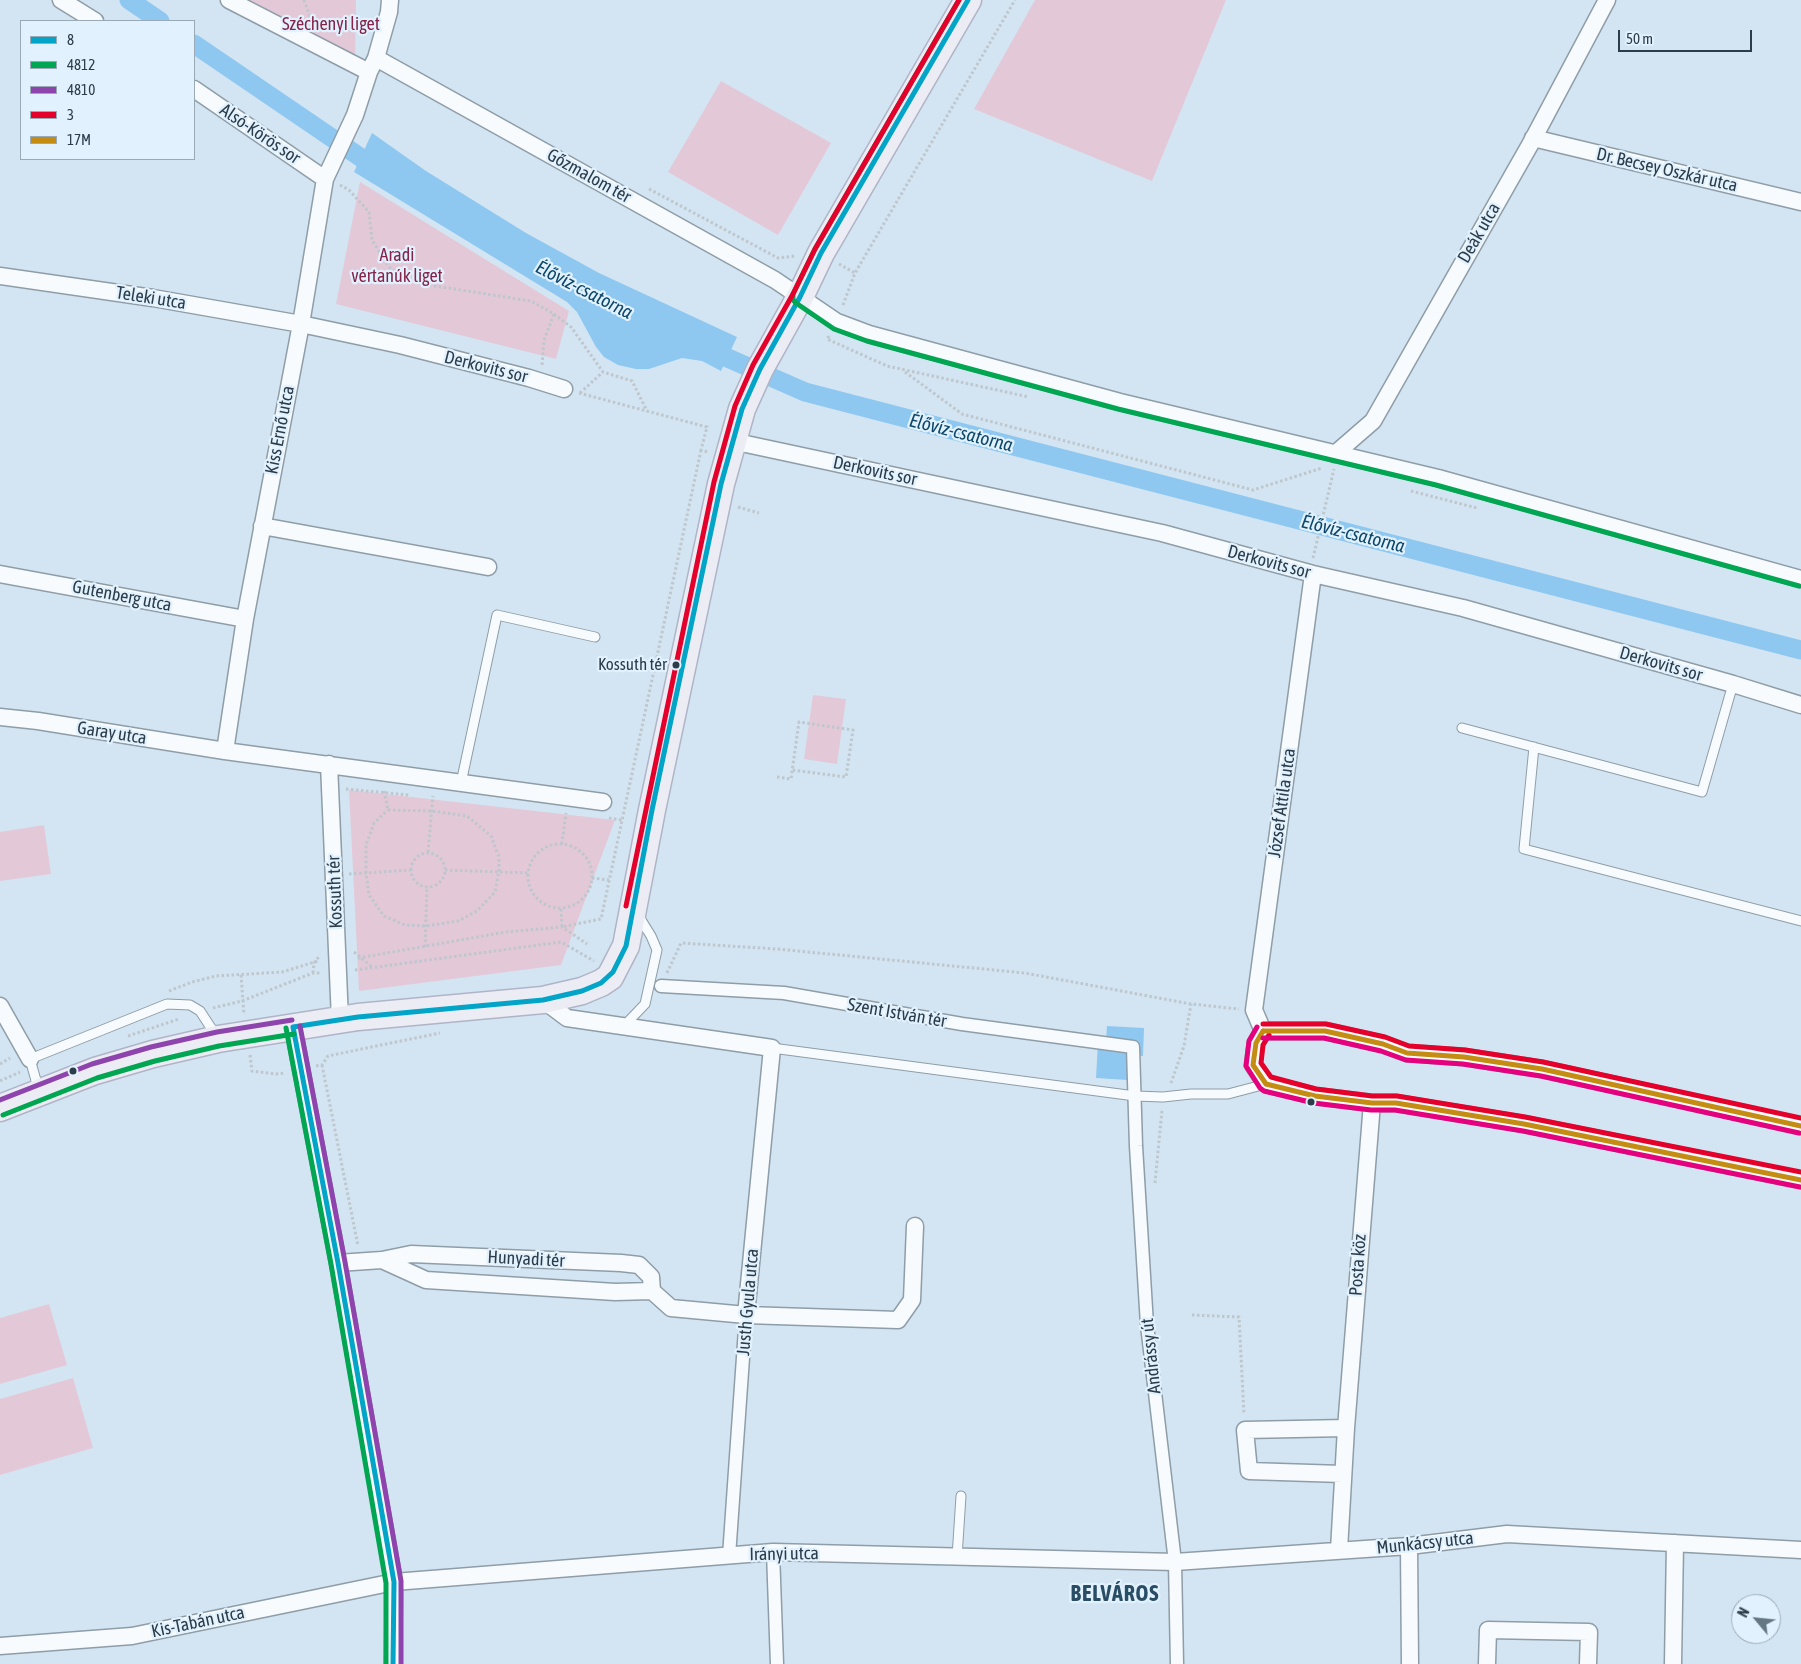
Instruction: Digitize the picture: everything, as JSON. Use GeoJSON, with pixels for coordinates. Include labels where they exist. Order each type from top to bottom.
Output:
{"type":"FeatureCollection","features":[{"type":"Feature","properties":{"kind":"main road"},"geometry":{"type":"LineString","coordinates":[[3,1107],[95,1071],[152,1054],[218,1039],[340,1020],[543,1000],[582,991],[601,983],[614,972],[626,946],[652,810],[721,484],[742,409],[760,369],[800,297],[820,253],[968,0]]}},
{"type":"Feature","properties":{"kind":"street"},"geometry":{"type":"LineString","coordinates":[[61,0],[92,20]]}},
{"type":"Feature","properties":{"kind":"street","name":"Gőzmalom tér"},"geometry":{"type":"LineString","coordinates":[[229,0],[373,65],[775,280],[836,322],[869,334],[1120,402],[1438,478],[1801,579]]}},
{"type":"Feature","properties":{"kind":"street","name":"Kiss Ernő utca"},"geometry":{"type":"LineString","coordinates":[[225,751],[245,619],[326,178],[355,115],[373,65],[390,12],[390,0]]}},
{"type":"Feature","properties":{"kind":"street","name":"Deák utca"},"geometry":{"type":"LineString","coordinates":[[1336,454],[1372,421],[1533,138],[1607,0]]}},
{"type":"Feature","properties":{"kind":"street","name":"Alsó-Körös sor"},"geometry":{"type":"LineString","coordinates":[[195,90],[326,178]]}},
{"type":"Feature","properties":{"kind":"street","name":"Dr. Becsey Oszkár utca"},"geometry":{"type":"LineString","coordinates":[[1533,138],[1801,202]]}},
{"type":"Feature","properties":{"kind":"street","name":"Teleki utca"},"geometry":{"type":"LineString","coordinates":[[0,276],[153,298],[300,324]]}},
{"type":"Feature","properties":{"kind":"street","name":"Derkovits sor"},"geometry":{"type":"LineString","coordinates":[[300,324],[400,345],[542,381],[564,389]]}},
{"type":"Feature","properties":{"kind":"street","name":"Derkovits sor"},"geometry":{"type":"LineString","coordinates":[[730,449],[1162,533],[1310,573],[1463,608],[1801,705]]}},
{"type":"Feature","properties":{"kind":"street"},"geometry":{"type":"LineString","coordinates":[[262,526],[488,567]]}},
{"type":"Feature","properties":{"kind":"street","name":"József Attila utca"},"geometry":{"type":"LineString","coordinates":[[1263,1031],[1254,1010],[1310,573]]}},
{"type":"Feature","properties":{"kind":"street","name":"Gutenberg utca"},"geometry":{"type":"LineString","coordinates":[[0,574],[245,619]]}},
{"type":"Feature","properties":{"kind":"street","name":"Garay utca"},"geometry":{"type":"LineString","coordinates":[[0,717],[38,721],[225,751]]}},
{"type":"Feature","properties":{"kind":"street"},"geometry":{"type":"LineString","coordinates":[[225,751],[603,802]]}},
{"type":"Feature","properties":{"kind":"street","name":"Kossuth tér"},"geometry":{"type":"LineString","coordinates":[[329,764],[340,1020]]}},
{"type":"Feature","properties":{"kind":"street","name":"Szent István tér"},"geometry":{"type":"LineString","coordinates":[[661,986],[784,993],[962,1024],[1133,1047]]}},
{"type":"Feature","properties":{"kind":"street"},"geometry":{"type":"LineString","coordinates":[[543,1000],[567,1018],[772,1048]]}},
{"type":"Feature","properties":{"kind":"street"},"geometry":{"type":"LineString","coordinates":[[0,1006],[30,1059]]}},
{"type":"Feature","properties":{"kind":"street"},"geometry":{"type":"LineString","coordinates":[[293,1027],[338,1263],[394,1582],[392,1664]]}},
{"type":"Feature","properties":{"kind":"street"},"geometry":{"type":"LineString","coordinates":[[1801,1126],[1542,1069],[1464,1058],[1407,1053],[1383,1044],[1325,1031],[1263,1031],[1256,1043],[1253,1065],[1266,1084],[1315,1096],[1372,1103],[1396,1103],[1524,1124],[1801,1180]]}},
{"type":"Feature","properties":{"kind":"street","name":"Andrássy út"},"geometry":{"type":"LineString","coordinates":[[1133,1047],[1147,1325],[1175,1562],[1177,1664]]}},
{"type":"Feature","properties":{"kind":"street","name":"Justh Gyula utca"},"geometry":{"type":"LineString","coordinates":[[729,1556],[746,1316],[772,1048]]}},
{"type":"Feature","properties":{"kind":"street","name":"Posta köz"},"geometry":{"type":"LineString","coordinates":[[1339,1550],[1342,1474],[1372,1103]]}},
{"type":"Feature","properties":{"kind":"street","name":"Hunyadi tér"},"geometry":{"type":"LineString","coordinates":[[382,1260],[426,1280],[615,1292],[652,1291],[671,1308],[746,1316],[898,1320],[912,1300],[915,1226]]}},
{"type":"Feature","properties":{"kind":"street","name":"Hunyadi tér"},"geometry":{"type":"LineString","coordinates":[[338,1263],[382,1260],[411,1254],[621,1263],[639,1265],[651,1278],[652,1291]]}},
{"type":"Feature","properties":{"kind":"street"},"geometry":{"type":"LineString","coordinates":[[1342,1474],[1249,1471],[1245,1430],[1346,1428]]}},
{"type":"Feature","properties":{"kind":"street","name":"Munkácsy utca"},"geometry":{"type":"LineString","coordinates":[[1175,1562],[1409,1546],[1507,1534],[1801,1550]]}},
{"type":"Feature","properties":{"kind":"street"},"geometry":{"type":"LineString","coordinates":[[1673,1664],[1675,1543]]}},
{"type":"Feature","properties":{"kind":"street"},"geometry":{"type":"LineString","coordinates":[[1409,1546],[1410,1664]]}},
{"type":"Feature","properties":{"kind":"street"},"geometry":{"type":"LineString","coordinates":[[773,1552],[777,1664]]}},
{"type":"Feature","properties":{"kind":"street","name":"Irányi utca"},"geometry":{"type":"LineString","coordinates":[[394,1582],[773,1552],[1175,1562]]}},
{"type":"Feature","properties":{"kind":"street","name":"Kis-Tabán utca"},"geometry":{"type":"LineString","coordinates":[[0,1646],[132,1636],[394,1582]]}},
{"type":"Feature","properties":{"kind":"street"},"geometry":{"type":"LineString","coordinates":[[1487,1664],[1488,1630],[1588,1632],[1588,1664]]}},
{"type":"Feature","properties":{"kind":"lane"},"geometry":{"type":"LineString","coordinates":[[461,783],[497,615],[595,637]]}},
{"type":"Feature","properties":{"kind":"lane"},"geometry":{"type":"LineString","coordinates":[[1462,728],[1702,792],[1733,684]]}},
{"type":"Feature","properties":{"kind":"lane"},"geometry":{"type":"LineString","coordinates":[[1534,747],[1524,849],[1801,921]]}},
{"type":"Feature","properties":{"kind":"lane"},"geometry":{"type":"LineString","coordinates":[[623,1027],[645,1004],[657,950],[651,936],[633,907]]}},
{"type":"Feature","properties":{"kind":"lane"},"geometry":{"type":"LineString","coordinates":[[40,1092],[30,1059],[167,1004],[190,1005],[200,1011],[218,1039]]}},
{"type":"Feature","properties":{"kind":"lane"},"geometry":{"type":"LineString","coordinates":[[772,1048],[1135,1096],[1163,1097],[1191,1094],[1228,1094],[1266,1084]]}},
{"type":"Feature","properties":{"kind":"lane"},"geometry":{"type":"LineString","coordinates":[[957,1556],[961,1496]]}},
{"type":"Feature","properties":{"kind":"path"},"geometry":{"type":"LineString","coordinates":[[836,322],[855,273],[1016,0]]}},
{"type":"Feature","properties":{"kind":"path"},"geometry":{"type":"LineString","coordinates":[[326,178],[349,190],[369,212],[372,240],[389,267],[410,282],[530,301],[554,314],[571,327],[604,372],[632,381],[647,411]]}},
{"type":"Feature","properties":{"kind":"path"},"geometry":{"type":"LineString","coordinates":[[646,187],[778,258],[820,253],[855,273]]}},
{"type":"Feature","properties":{"kind":"path"},"geometry":{"type":"LineString","coordinates":[[542,381],[544,340],[554,314]]}},
{"type":"Feature","properties":{"kind":"path"},"geometry":{"type":"LineString","coordinates":[[903,370],[962,414],[1253,490],[1324,468]]}},
{"type":"Feature","properties":{"kind":"path"},"geometry":{"type":"LineString","coordinates":[[580,394],[604,372]]}},
{"type":"Feature","properties":{"kind":"path"},"geometry":{"type":"LineString","coordinates":[[358,958],[506,932],[562,927],[601,919],[707,427],[564,389]]}},
{"type":"Feature","properties":{"kind":"path"},"geometry":{"type":"LineString","coordinates":[[701,450],[730,449]]}},
{"type":"Feature","properties":{"kind":"path"},"geometry":{"type":"LineString","coordinates":[[1310,573],[1334,470]]}},
{"type":"Feature","properties":{"kind":"path"},"geometry":{"type":"LineString","coordinates":[[777,777],[791,779],[792,770],[799,722],[853,730],[846,777],[792,770]]}},
{"type":"Feature","properties":{"kind":"path"},"geometry":{"type":"LineString","coordinates":[[428,852],[434,779]]}},
{"type":"Feature","properties":{"kind":"path"},"geometry":{"type":"LineString","coordinates":[[562,844],[568,798]]}},
{"type":"Feature","properties":{"kind":"path"},"geometry":{"type":"LineString","coordinates":[[388,810],[432,811],[467,816],[492,836],[499,857],[499,871],[495,892],[478,911],[458,921],[426,926],[405,925],[384,916],[369,895],[366,873],[366,845],[374,823],[388,810]]}},
{"type":"Feature","properties":{"kind":"path"},"geometry":{"type":"LineString","coordinates":[[562,844],[578,849],[586,857],[591,866],[592,878],[590,888],[584,897],[576,904],[561,909],[550,907],[536,898],[530,889],[528,873],[531,862],[542,850],[552,845],[562,844]]}},
{"type":"Feature","properties":{"kind":"path"},"geometry":{"type":"LineString","coordinates":[[428,852],[433,853],[442,860],[445,870],[442,880],[438,884],[427,887],[414,880],[411,870],[412,864],[418,856],[428,852]]}},
{"type":"Feature","properties":{"kind":"path"},"geometry":{"type":"LineString","coordinates":[[334,875],[411,870]]}},
{"type":"Feature","properties":{"kind":"path"},"geometry":{"type":"LineString","coordinates":[[445,870],[528,873]]}},
{"type":"Feature","properties":{"kind":"path"},"geometry":{"type":"LineString","coordinates":[[592,878],[609,880]]}},
{"type":"Feature","properties":{"kind":"path"},"geometry":{"type":"LineString","coordinates":[[425,947],[427,887]]}},
{"type":"Feature","properties":{"kind":"path"},"geometry":{"type":"LineString","coordinates":[[561,909],[562,927]]}},
{"type":"Feature","properties":{"kind":"path"},"geometry":{"type":"LineString","coordinates":[[562,927],[587,944]]}},
{"type":"Feature","properties":{"kind":"path"},"geometry":{"type":"LineString","coordinates":[[206,1010],[242,1001],[313,973],[360,970],[561,942],[614,972]]}},
{"type":"Feature","properties":{"kind":"path"},"geometry":{"type":"LineString","coordinates":[[661,986],[681,943],[777,949],[1025,974],[1192,1004],[1184,1046],[1173,1079],[1163,1097],[1154,1185]]}},
{"type":"Feature","properties":{"kind":"path"},"geometry":{"type":"LineString","coordinates":[[241,975],[242,1001]]}},
{"type":"Feature","properties":{"kind":"path"},"geometry":{"type":"LineString","coordinates":[[300,1070],[322,1065],[328,1056],[442,1033]]}},
{"type":"Feature","properties":{"kind":"path"},"geometry":{"type":"LineString","coordinates":[[322,1065],[361,1262]]}},
{"type":"Feature","properties":{"kind":"path"},"geometry":{"type":"LineString","coordinates":[[0,1081],[12,1076]]}},
{"type":"Feature","properties":{"kind":"path"},"geometry":{"type":"LineString","coordinates":[[1192,1315],[1239,1317],[1245,1430]]}},
{"type":"Feature","properties":{"kind":"green space","name":"Széchenyi liget"},"geometry":{"type":"Polygon","coordinates":[[[241,0],[356,0],[355,65],[241,0]]]}},
{"type":"Feature","properties":{"kind":"green space"},"geometry":{"type":"Polygon","coordinates":[[[1035,0],[1226,0],[1152,181],[974,109],[1035,0]]]}},
{"type":"Feature","properties":{"kind":"green space"},"geometry":{"type":"Polygon","coordinates":[[[721,81],[831,143],[778,235],[668,172],[721,81]]]}},
{"type":"Feature","properties":{"kind":"green space","name":"Aradi vértanúk liget"},"geometry":{"type":"Polygon","coordinates":[[[360,182],[569,311],[556,359],[336,304],[360,182]]]}},
{"type":"Feature","properties":{"kind":"green space"},"geometry":{"type":"Polygon","coordinates":[[[813,695],[846,699],[837,764],[804,759],[813,695]]]}},
{"type":"Feature","properties":{"kind":"green space"},"geometry":{"type":"Polygon","coordinates":[[[349,790],[615,820],[561,965],[359,991],[349,790]]]}},
{"type":"Feature","properties":{"kind":"green space"},"geometry":{"type":"Polygon","coordinates":[[[44,825],[51,874],[0,881],[0,832],[44,825]]]}},
{"type":"Feature","properties":{"kind":"green space"},"geometry":{"type":"Polygon","coordinates":[[[49,1304],[67,1365],[0,1384],[0,1318],[49,1304]]]}},
{"type":"Feature","properties":{"kind":"green space"},"geometry":{"type":"Polygon","coordinates":[[[73,1378],[93,1448],[0,1475],[0,1399],[73,1378]]]}},
{"type":"Feature","properties":{"kind":"water"},"geometry":{"type":"Polygon","coordinates":[[[372,133],[426,171],[526,233],[599,273],[737,337],[721,371],[702,361],[682,358],[649,369],[636,369],[618,365],[604,357],[596,347],[577,312],[567,302],[354,172],[372,133]]]}},
{"type":"Feature","properties":{"kind":"water"},"geometry":{"type":"Polygon","coordinates":[[[1107,1026],[1144,1028],[1143,1056],[1128,1055],[1127,1080],[1096,1078],[1098,1042],[1106,1042],[1107,1026]]]}},
{"type":"Feature","properties":{"kind":"waterway","name":"Élővíz-csatorna"},"geometry":{"type":"LineString","coordinates":[[129,0],[159,20]]}},
{"type":"Feature","properties":{"kind":"waterway","name":"Élővíz-csatorna"},"geometry":{"type":"LineString","coordinates":[[195,45],[382,172]]}},
{"type":"Feature","properties":{"kind":"waterway","name":"Élővíz-csatorna"},"geometry":{"type":"LineString","coordinates":[[705,348],[805,392],[1801,650]]}},
{"type":"Feature","properties":{"kind":"transit line","name":"4812"},"geometry":{"type":"LineString","coordinates":[[959,0],[815,249],[793,294],[793,300],[796,303],[834,329],[867,341],[1118,409],[1436,485],[1799,586]]}},
{"type":"Feature","properties":{"kind":"transit line","name":"3"},"geometry":{"type":"LineString","coordinates":[[626,906],[714,482],[735,406],[753,365],[793,294],[815,249],[959,0]]}},
{"type":"Feature","properties":{"kind":"transit line","name":"8"},"geometry":{"type":"LineString","coordinates":[[293,1027],[358,1017],[543,1000],[582,991],[601,983],[613,972],[626,946],[652,810],[721,484],[742,409],[760,369],[800,297],[821,253],[968,0]]}},
{"type":"Feature","properties":{"kind":"transit line","name":"4810"},"geometry":{"type":"LineString","coordinates":[[0,1100],[92,1064],[151,1047],[217,1032],[292,1020]]}},
{"type":"Feature","properties":{"kind":"transit line","name":"3"},"geometry":{"type":"LineString","coordinates":[[1263,1024],[1326,1024],[1385,1037],[1409,1046],[1465,1050],[1543,1062],[1801,1118]]}},
{"type":"Feature","properties":{"kind":"transit line","name":"4810"},"geometry":{"type":"LineString","coordinates":[[300,1026],[345,1262],[401,1581],[401,1664]]}},
{"type":"Feature","properties":{"kind":"transit line","name":"8"},"geometry":{"type":"LineString","coordinates":[[293,1027],[338,1263],[394,1582],[393,1664]]}},
{"type":"Feature","properties":{"kind":"transit line"},"geometry":{"type":"LineString","coordinates":[[1257,1027],[1249,1041],[1246,1066],[1264,1091],[1314,1103],[1371,1110],[1395,1110],[1523,1131],[1800,1187]]}},
{"type":"Feature","properties":{"kind":"transit line","name":"4812"},"geometry":{"type":"LineString","coordinates":[[286,1028],[331,1264],[386,1583],[386,1664]]}},
{"type":"Feature","properties":{"kind":"transit line","name":"17M"},"geometry":{"type":"LineString","coordinates":[[1263,1031],[1256,1043],[1253,1065],[1266,1084],[1315,1096],[1372,1103],[1396,1103],[1524,1124],[1801,1180]]}},
{"type":"Feature","properties":{"kind":"transit line","name":"17M"},"geometry":{"type":"LineString","coordinates":[[1263,1031],[1325,1031],[1383,1044],[1407,1053],[1464,1057],[1542,1069],[1801,1126]]}},
{"type":"Feature","properties":{"kind":"transit line","name":"4812"},"geometry":{"type":"LineString","coordinates":[[3,1115],[97,1078],[155,1061],[219,1046],[294,1034]]}},
{"type":"Feature","properties":{"kind":"transit line","name":"3"},"geometry":{"type":"LineString","coordinates":[[1269,1035],[1263,1045],[1261,1063],[1271,1077],[1316,1089],[1372,1096],[1397,1096],[1525,1117],[1801,1172]]}},
{"type":"Feature","properties":{"kind":"transit line"},"geometry":{"type":"LineString","coordinates":[[1263,1038],[1324,1038],[1381,1051],[1406,1060],[1463,1064],[1541,1076],[1799,1133]]}},
{"type":"Feature","properties":{"kind":"place","name":"Kossuth tér"},"geometry":{"type":"Point","coordinates":[676,665]}},
{"type":"Feature","properties":{"kind":"district","name":"BELVÁROS"},"geometry":{"type":"Point","coordinates":[1115,1594]}}]}
